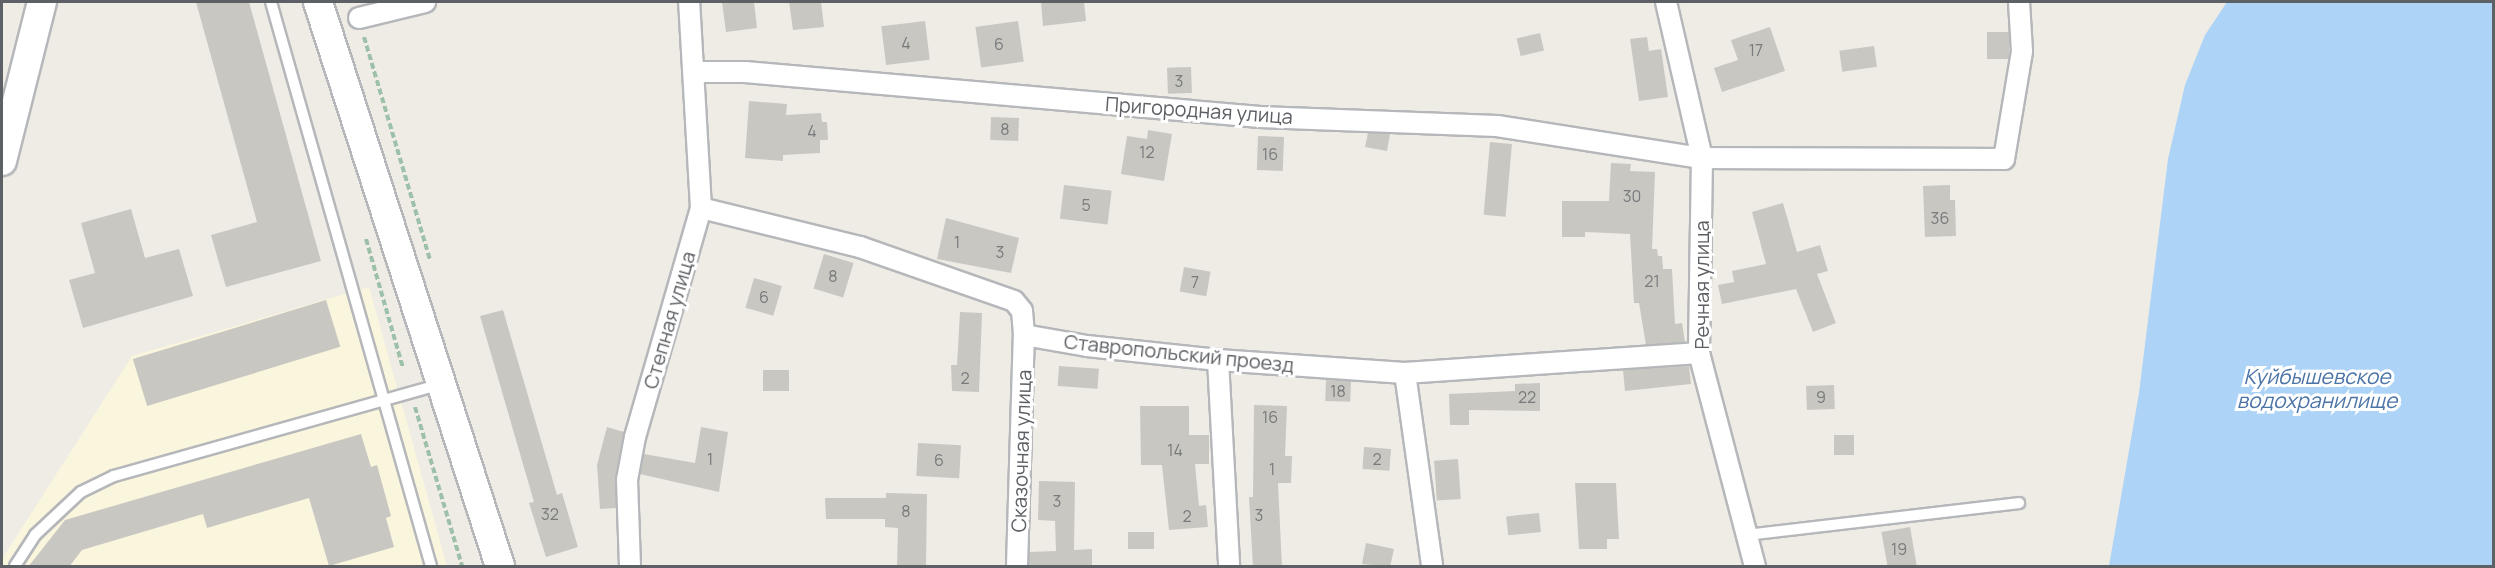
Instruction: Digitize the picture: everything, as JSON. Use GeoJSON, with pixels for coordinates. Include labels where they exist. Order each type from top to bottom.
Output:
{"type":"FeatureCollection","features":[{"type":"Feature","properties":{"kind":"main road"},"geometry":{"type":"LineString","coordinates":[[2,161],[42,2]]}},
{"type":"Feature","properties":{"kind":"main road"},"geometry":{"type":"LineString","coordinates":[[318,2],[371,157],[500,567]]}},
{"type":"Feature","properties":{"kind":"main road"},"geometry":{"type":"LineString","coordinates":[[347,10],[371,157]]}},
{"type":"Feature","properties":{"kind":"street"},"geometry":{"type":"LineString","coordinates":[[347,10],[425,2]]}},
{"type":"Feature","properties":{"kind":"street","name":"Степная улица"},"geometry":{"type":"LineString","coordinates":[[630,567],[627,480],[635,437],[701,208],[689,2]]}},
{"type":"Feature","properties":{"kind":"street","name":"Речная улица"},"geometry":{"type":"LineString","coordinates":[[1666,2],[1702,158],[1699,354],[1755,567]]}},
{"type":"Feature","properties":{"kind":"street","name":"Пригородная улица"},"geometry":{"type":"LineString","coordinates":[[694,72],[745,72],[1260,117],[1497,126],[1702,158],[2004,159],[2022,51],[2019,2]]}},
{"type":"Feature","properties":{"kind":"street"},"geometry":{"type":"LineString","coordinates":[[701,208],[860,247],[1014,301],[1022,311],[1024,335]]}},
{"type":"Feature","properties":{"kind":"street","name":"Ставропольский проезд"},"geometry":{"type":"LineString","coordinates":[[1024,335],[1218,360],[1405,373],[1699,354]]}},
{"type":"Feature","properties":{"kind":"street","name":"Сказочная улица"},"geometry":{"type":"LineString","coordinates":[[1017,567],[1024,335]]}},
{"type":"Feature","properties":{"kind":"street"},"geometry":{"type":"LineString","coordinates":[[1218,360],[1229,567]]}},
{"type":"Feature","properties":{"kind":"street"},"geometry":{"type":"LineString","coordinates":[[1405,373],[1432,567]]}},
{"type":"Feature","properties":{"kind":"lane"},"geometry":{"type":"LineString","coordinates":[[271,2],[431,567]]}},
{"type":"Feature","properties":{"kind":"lane"},"geometry":{"type":"LineString","coordinates":[[15,567],[35,535],[81,492],[114,476],[442,384]]}},
{"type":"Feature","properties":{"kind":"lane"},"geometry":{"type":"LineString","coordinates":[[1747,535],[2019,503]]}},
{"type":"Feature","properties":{"kind":"path"},"geometry":{"type":"LineString","coordinates":[[414,404],[462,567]]}},
{"type":"Feature","properties":{"kind":"shaded area"},"geometry":{"type":"Polygon","coordinates":[[[369,287],[447,566],[2,566],[2,559],[132,356],[369,287]]]}},
{"type":"Feature","properties":{"kind":"water","name":"Куйбышевское водохранилище"},"geometry":{"type":"Polygon","coordinates":[[[2227,2],[2493,2],[2493,566],[2109,566],[2139,393],[2168,159],[2185,85],[2205,35],[2227,2]]]}},
{"type":"Feature","properties":{"kind":"building"},"geometry":{"type":"Polygon","coordinates":[[[196,2],[249,2],[321,261],[226,287],[211,235],[257,222],[196,2]]]}},
{"type":"Feature","properties":{"kind":"building"},"geometry":{"type":"Polygon","coordinates":[[[722,2],[754,2],[757,28],[726,32],[722,2]]]}},
{"type":"Feature","properties":{"kind":"building"},"geometry":{"type":"Polygon","coordinates":[[[789,2],[821,2],[824,27],[793,30],[789,2]]]}},
{"type":"Feature","properties":{"kind":"building"},"geometry":{"type":"Polygon","coordinates":[[[1041,2],[1084,2],[1086,21],[1043,26],[1041,2]]]}},
{"type":"Feature","properties":{"kind":"building"},"geometry":{"type":"Polygon","coordinates":[[[925,21],[930,60],[886,65],[881,26],[925,21]]]}},
{"type":"Feature","properties":{"kind":"building"},"geometry":{"type":"Polygon","coordinates":[[[1018,21],[1024,62],[981,68],[975,27],[1018,21]]]}},
{"type":"Feature","properties":{"kind":"building"},"geometry":{"type":"Polygon","coordinates":[[[1770,27],[1785,71],[1722,92],[1714,68],[1738,60],[1731,40],[1770,27]]]}},
{"type":"Feature","properties":{"kind":"building"},"geometry":{"type":"Polygon","coordinates":[[[1987,32],[2009,32],[2009,59],[1987,59],[1987,32]]]}},
{"type":"Feature","properties":{"kind":"building"},"geometry":{"type":"Polygon","coordinates":[[[1540,33],[1544,51],[1521,56],[1517,38],[1540,33]]]}},
{"type":"Feature","properties":{"kind":"building"},"geometry":{"type":"Polygon","coordinates":[[[1647,37],[1649,51],[1661,49],[1668,97],[1639,101],[1630,39],[1647,37]]]}},
{"type":"Feature","properties":{"kind":"building"},"geometry":{"type":"Polygon","coordinates":[[[1874,46],[1877,67],[1842,72],[1839,51],[1874,46]]]}},
{"type":"Feature","properties":{"kind":"building"},"geometry":{"type":"Polygon","coordinates":[[[1191,67],[1192,93],[1168,94],[1167,68],[1191,67]]]}},
{"type":"Feature","properties":{"kind":"building"},"geometry":{"type":"Polygon","coordinates":[[[749,101],[787,104],[786,115],[821,113],[822,122],[827,122],[828,140],[820,140],[820,153],[783,155],[783,161],[745,158],[749,101]]]}},
{"type":"Feature","properties":{"kind":"building"},"geometry":{"type":"Polygon","coordinates":[[[991,117],[1019,118],[1018,141],[990,140],[991,117]]]}},
{"type":"Feature","properties":{"kind":"building"},"geometry":{"type":"Polygon","coordinates":[[[1148,130],[1172,134],[1164,181],[1121,174],[1127,136],[1147,139],[1148,130]]]}},
{"type":"Feature","properties":{"kind":"building"},"geometry":{"type":"Polygon","coordinates":[[[1368,133],[1390,134],[1387,151],[1365,147],[1368,133]]]}},
{"type":"Feature","properties":{"kind":"building"},"geometry":{"type":"Polygon","coordinates":[[[1258,136],[1284,137],[1283,171],[1257,170],[1258,136]]]}},
{"type":"Feature","properties":{"kind":"building"},"geometry":{"type":"Polygon","coordinates":[[[1490,142],[1512,144],[1506,217],[1484,215],[1490,142]]]}},
{"type":"Feature","properties":{"kind":"building"},"geometry":{"type":"Polygon","coordinates":[[[1611,163],[1631,164],[1630,171],[1655,172],[1652,249],[1657,249],[1658,256],[1662,256],[1663,269],[1672,269],[1675,324],[1682,323],[1685,342],[1646,345],[1639,303],[1634,303],[1630,234],[1585,232],[1585,237],[1562,237],[1562,201],[1609,201],[1611,163]]]}},
{"type":"Feature","properties":{"kind":"building"},"geometry":{"type":"Polygon","coordinates":[[[1064,185],[1112,191],[1107,225],[1060,219],[1064,185]]]}},
{"type":"Feature","properties":{"kind":"building"},"geometry":{"type":"Polygon","coordinates":[[[1950,185],[1950,200],[1955,200],[1956,236],[1925,237],[1923,186],[1950,185]]]}},
{"type":"Feature","properties":{"kind":"building"},"geometry":{"type":"Polygon","coordinates":[[[1783,203],[1797,252],[1820,245],[1828,271],[1817,274],[1836,323],[1813,332],[1796,289],[1722,304],[1718,285],[1734,282],[1732,271],[1766,264],[1752,212],[1783,203]]]}},
{"type":"Feature","properties":{"kind":"building"},"geometry":{"type":"Polygon","coordinates":[[[131,209],[145,258],[179,249],[193,296],[83,328],[69,280],[95,273],[81,223],[131,209]]]}},
{"type":"Feature","properties":{"kind":"building"},"geometry":{"type":"Polygon","coordinates":[[[946,218],[1019,238],[1011,273],[937,259],[946,218]]]}},
{"type":"Feature","properties":{"kind":"building"},"geometry":{"type":"Polygon","coordinates":[[[824,254],[854,263],[843,297],[813,288],[824,254]]]}},
{"type":"Feature","properties":{"kind":"building"},"geometry":{"type":"Polygon","coordinates":[[[1184,267],[1211,272],[1206,296],[1180,292],[1184,267]]]}},
{"type":"Feature","properties":{"kind":"building"},"geometry":{"type":"Polygon","coordinates":[[[754,278],[782,286],[773,316],[745,308],[754,278]]]}},
{"type":"Feature","properties":{"kind":"building"},"geometry":{"type":"Polygon","coordinates":[[[326,300],[340,347],[147,406],[133,359],[326,300]]]}},
{"type":"Feature","properties":{"kind":"building"},"geometry":{"type":"Polygon","coordinates":[[[503,310],[557,495],[562,493],[578,547],[546,557],[529,503],[534,502],[480,316],[503,310]]]}},
{"type":"Feature","properties":{"kind":"building"},"geometry":{"type":"Polygon","coordinates":[[[960,312],[982,313],[979,392],[952,391],[951,365],[957,365],[960,312]]]}},
{"type":"Feature","properties":{"kind":"building"},"geometry":{"type":"Polygon","coordinates":[[[1059,366],[1099,369],[1098,389],[1058,386],[1059,366]]]}},
{"type":"Feature","properties":{"kind":"building"},"geometry":{"type":"Polygon","coordinates":[[[1689,366],[1691,384],[1625,391],[1623,370],[1689,366]]]}},
{"type":"Feature","properties":{"kind":"building"},"geometry":{"type":"Polygon","coordinates":[[[763,370],[789,370],[789,391],[763,391],[763,370]]]}},
{"type":"Feature","properties":{"kind":"building"},"geometry":{"type":"Polygon","coordinates":[[[1326,380],[1351,381],[1350,402],[1325,401],[1326,380]]]}},
{"type":"Feature","properties":{"kind":"building"},"geometry":{"type":"Polygon","coordinates":[[[1540,383],[1540,411],[1469,410],[1469,425],[1450,425],[1449,394],[1515,391],[1515,384],[1540,383]]]}},
{"type":"Feature","properties":{"kind":"building"},"geometry":{"type":"Polygon","coordinates":[[[1834,385],[1835,409],[1807,410],[1806,386],[1834,385]]]}},
{"type":"Feature","properties":{"kind":"building"},"geometry":{"type":"Polygon","coordinates":[[[1254,405],[1287,406],[1285,456],[1292,456],[1291,483],[1278,483],[1282,567],[1253,567],[1249,497],[1253,497],[1254,405]]]}},
{"type":"Feature","properties":{"kind":"building"},"geometry":{"type":"Polygon","coordinates":[[[1140,406],[1189,406],[1189,435],[1209,435],[1209,464],[1195,464],[1199,506],[1206,505],[1208,527],[1169,530],[1162,465],[1141,465],[1140,406]]]}},
{"type":"Feature","properties":{"kind":"building"},"geometry":{"type":"Polygon","coordinates":[[[607,427],[624,432],[615,478],[616,508],[600,509],[597,465],[607,427]]]}},
{"type":"Feature","properties":{"kind":"building"},"geometry":{"type":"Polygon","coordinates":[[[701,427],[728,432],[719,492],[640,474],[644,454],[695,463],[701,427]]]}},
{"type":"Feature","properties":{"kind":"building"},"geometry":{"type":"Polygon","coordinates":[[[361,434],[371,467],[377,465],[391,516],[386,518],[394,547],[329,566],[309,498],[207,528],[203,514],[82,550],[69,567],[28,567],[65,520],[361,434]]]}},
{"type":"Feature","properties":{"kind":"building"},"geometry":{"type":"Polygon","coordinates":[[[1834,435],[1854,435],[1854,455],[1834,455],[1834,435]]]}},
{"type":"Feature","properties":{"kind":"building"},"geometry":{"type":"Polygon","coordinates":[[[918,443],[961,445],[959,478],[916,476],[918,443]]]}},
{"type":"Feature","properties":{"kind":"building"},"geometry":{"type":"Polygon","coordinates":[[[1364,447],[1391,449],[1389,471],[1362,469],[1364,447]]]}},
{"type":"Feature","properties":{"kind":"building"},"geometry":{"type":"Polygon","coordinates":[[[1458,459],[1461,499],[1437,501],[1434,461],[1458,459]]]}},
{"type":"Feature","properties":{"kind":"building"},"geometry":{"type":"Polygon","coordinates":[[[1039,481],[1075,482],[1074,550],[1092,549],[1092,567],[1029,567],[1029,552],[1056,551],[1055,521],[1038,520],[1039,481]]]}},
{"type":"Feature","properties":{"kind":"building"},"geometry":{"type":"Polygon","coordinates":[[[1575,483],[1616,483],[1619,539],[1607,539],[1607,549],[1579,549],[1575,483]]]}},
{"type":"Feature","properties":{"kind":"building"},"geometry":{"type":"Polygon","coordinates":[[[886,493],[927,494],[926,567],[897,567],[898,528],[885,527],[885,519],[826,519],[825,498],[886,498],[886,493]]]}},
{"type":"Feature","properties":{"kind":"building"},"geometry":{"type":"Polygon","coordinates":[[[1539,513],[1541,532],[1508,535],[1506,516],[1539,513]]]}},
{"type":"Feature","properties":{"kind":"building"},"geometry":{"type":"Polygon","coordinates":[[[1910,527],[1917,566],[1887,566],[1881,532],[1910,527]]]}},
{"type":"Feature","properties":{"kind":"building"},"geometry":{"type":"Polygon","coordinates":[[[1128,532],[1154,532],[1154,549],[1128,549],[1128,532]]]}},
{"type":"Feature","properties":{"kind":"building"},"geometry":{"type":"Polygon","coordinates":[[[1366,543],[1394,549],[1390,567],[1362,564],[1366,543]]]}}]}
